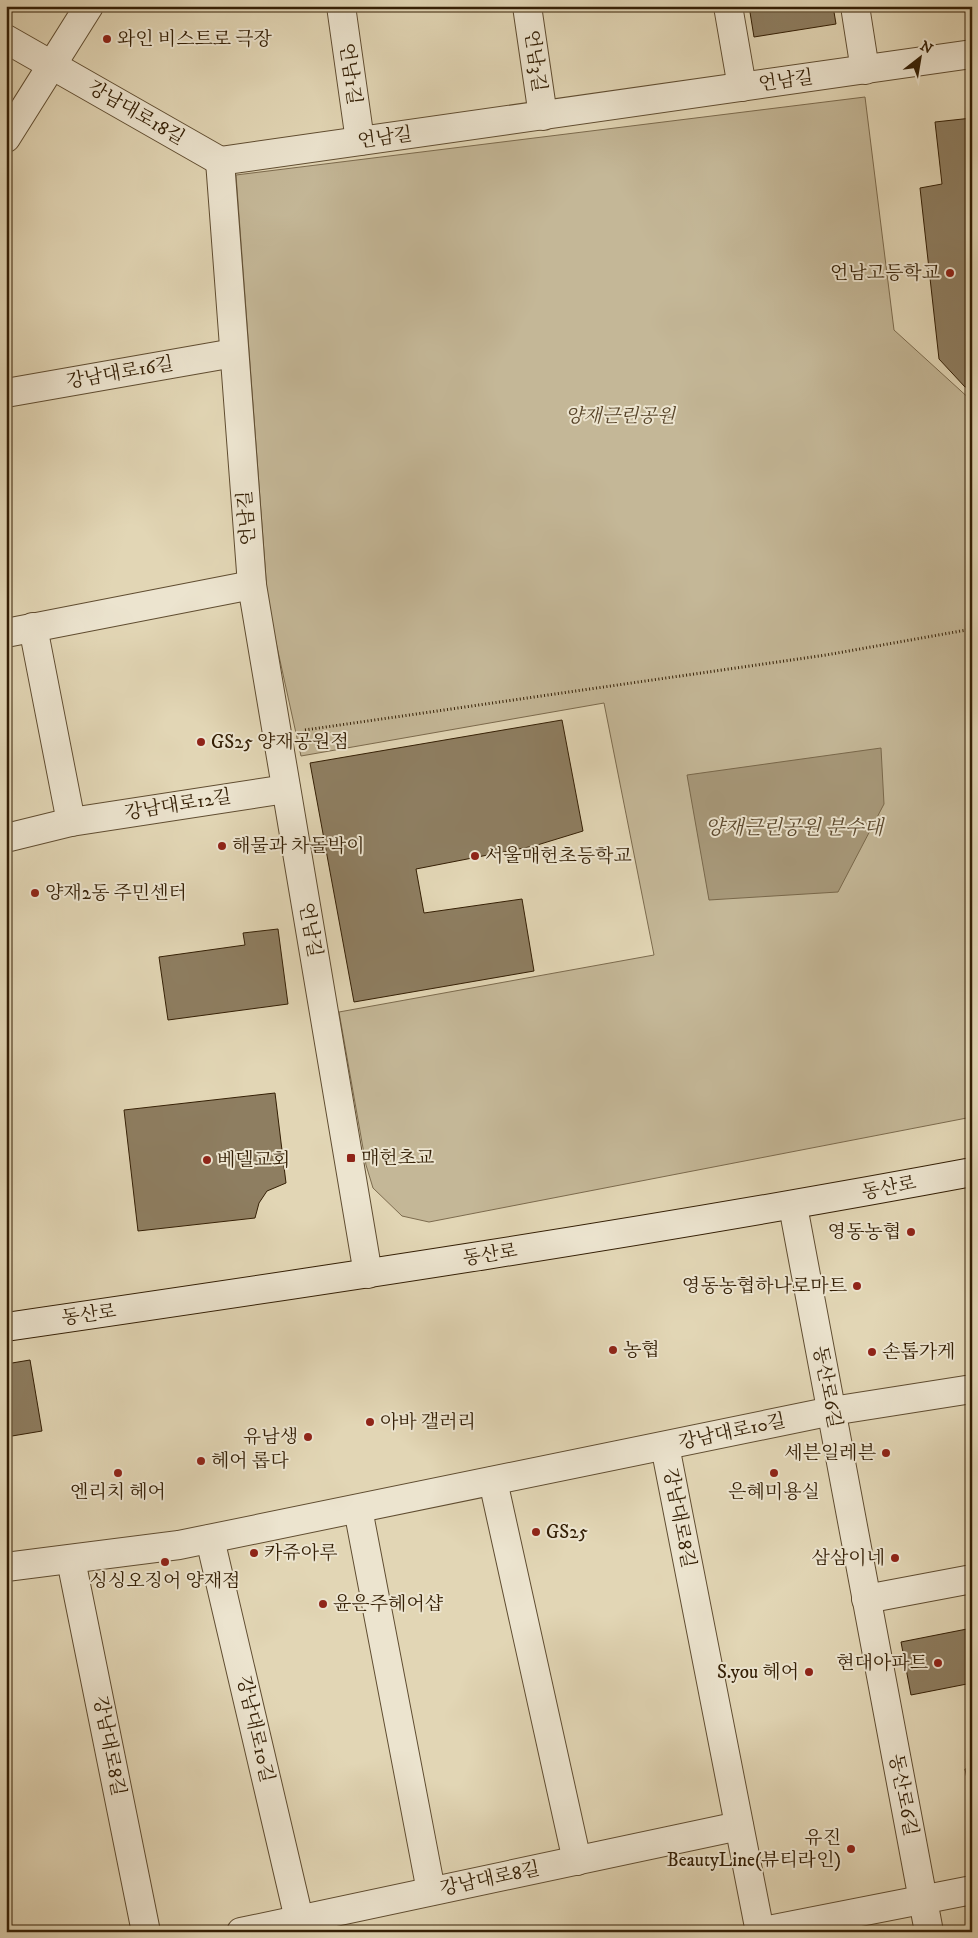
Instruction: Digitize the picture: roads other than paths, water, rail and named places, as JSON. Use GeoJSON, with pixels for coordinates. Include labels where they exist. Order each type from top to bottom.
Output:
{"type":"FeatureCollection","features":[{"type":"Feature","properties":{"kind":"street"},"geometry":{"type":"LineString","coordinates":[[6,138],[89,6]]}},
{"type":"Feature","properties":{"kind":"street","name":"언남1길"},"geometry":{"type":"LineString","coordinates":[[341,6],[360,141]]}},
{"type":"Feature","properties":{"kind":"street","name":"언남3길"},"geometry":{"type":"LineString","coordinates":[[527,6],[542,116]]}},
{"type":"Feature","properties":{"kind":"street"},"geometry":{"type":"LineString","coordinates":[[728,6],[742,87]]}},
{"type":"Feature","properties":{"kind":"street"},"geometry":{"type":"LineString","coordinates":[[855,6],[865,70]]}},
{"type":"Feature","properties":{"kind":"street","name":"강남대로18길"},"geometry":{"type":"LineString","coordinates":[[6,39],[220,161]]}},
{"type":"Feature","properties":{"kind":"street","name":"언남길"},"geometry":{"type":"LineString","coordinates":[[368,1274],[252,585],[220,161],[972,54]]}},
{"type":"Feature","properties":{"kind":"street","name":"강남대로16길"},"geometry":{"type":"LineString","coordinates":[[6,393],[234,353]]}},
{"type":"Feature","properties":{"kind":"street"},"geometry":{"type":"LineString","coordinates":[[6,633],[252,585]]}},
{"type":"Feature","properties":{"kind":"street"},"geometry":{"type":"LineString","coordinates":[[33,628],[71,822]]}},
{"type":"Feature","properties":{"kind":"street","name":"강남대로12길"},"geometry":{"type":"LineString","coordinates":[[6,838],[71,822],[286,789]]}},
{"type":"Feature","properties":{"kind":"street","name":"동산로"},"geometry":{"type":"LineString","coordinates":[[6,1327],[368,1274],[793,1206],[972,1172]]}},
{"type":"Feature","properties":{"kind":"street","name":"동산로6길"},"geometry":{"type":"LineString","coordinates":[[793,1206],[929,1932]]}},
{"type":"Feature","properties":{"kind":"street","name":"강남대로10길"},"geometry":{"type":"LineString","coordinates":[[6,1567],[179,1546],[832,1412],[972,1388]]}},
{"type":"Feature","properties":{"kind":"street","name":"강남대로8길"},"geometry":{"type":"LineString","coordinates":[[664,1446],[759,1932],[972,1890]]}},
{"type":"Feature","properties":{"kind":"street"},"geometry":{"type":"LineString","coordinates":[[492,1481],[577,1860]]}},
{"type":"Feature","properties":{"kind":"street"},"geometry":{"type":"LineString","coordinates":[[358,1509],[431,1892]]}},
{"type":"Feature","properties":{"kind":"street","name":"강남대로10길"},"geometry":{"type":"LineString","coordinates":[[210,1539],[299,1920]]}},
{"type":"Feature","properties":{"kind":"street","name":"강남대로8길"},"geometry":{"type":"LineString","coordinates":[[71,1560],[146,1932]]}},
{"type":"Feature","properties":{"kind":"street"},"geometry":{"type":"LineString","coordinates":[[866,1599],[972,1579]]}},
{"type":"Feature","properties":{"kind":"street","name":"강남대로8길"},"geometry":{"type":"LineString","coordinates":[[241,1932],[739,1826]]}},
{"type":"Feature","properties":{"kind":"water","name":"양재근린공원 분수대"},"geometry":{"type":"Polygon","coordinates":[[[881,748],[884,804],[838,892],[709,900],[687,775],[881,748]]]}},
{"type":"Feature","properties":{"kind":"place","name":"와인 비스트로 극장"},"geometry":{"type":"Point","coordinates":[107,39]}},
{"type":"Feature","properties":{"kind":"place","name":"언남고등학교"},"geometry":{"type":"Point","coordinates":[950,273]}},
{"type":"Feature","properties":{"kind":"place","name":"GS25 양재공원점"},"geometry":{"type":"Point","coordinates":[201,742]}},
{"type":"Feature","properties":{"kind":"place","name":"해물과 차돌박이"},"geometry":{"type":"Point","coordinates":[222,846]}},
{"type":"Feature","properties":{"kind":"place","name":"서울매헌초등학교"},"geometry":{"type":"Point","coordinates":[475,856]}},
{"type":"Feature","properties":{"kind":"place","name":"양재2동 주민센터"},"geometry":{"type":"Point","coordinates":[35,893]}},
{"type":"Feature","properties":{"kind":"place","name":"매헌초교"},"geometry":{"type":"Point","coordinates":[351,1158]}},
{"type":"Feature","properties":{"kind":"place","name":"베델교회"},"geometry":{"type":"Point","coordinates":[207,1160]}},
{"type":"Feature","properties":{"kind":"place","name":"영동농협"},"geometry":{"type":"Point","coordinates":[911,1232]}},
{"type":"Feature","properties":{"kind":"place","name":"영동농협하나로마트"},"geometry":{"type":"Point","coordinates":[857,1286]}},
{"type":"Feature","properties":{"kind":"place","name":"농협"},"geometry":{"type":"Point","coordinates":[613,1350]}},
{"type":"Feature","properties":{"kind":"place","name":"손톱가게"},"geometry":{"type":"Point","coordinates":[872,1352]}},
{"type":"Feature","properties":{"kind":"place","name":"아바 갤러리"},"geometry":{"type":"Point","coordinates":[370,1422]}},
{"type":"Feature","properties":{"kind":"place","name":"유남생"},"geometry":{"type":"Point","coordinates":[308,1437]}},
{"type":"Feature","properties":{"kind":"place","name":"세븐일레븐"},"geometry":{"type":"Point","coordinates":[886,1453]}},
{"type":"Feature","properties":{"kind":"place","name":"헤어 롭다"},"geometry":{"type":"Point","coordinates":[201,1461]}},
{"type":"Feature","properties":{"kind":"place","name":"엔리치 헤어"},"geometry":{"type":"Point","coordinates":[118,1473]}},
{"type":"Feature","properties":{"kind":"place","name":"은혜미용실"},"geometry":{"type":"Point","coordinates":[774,1473]}},
{"type":"Feature","properties":{"kind":"place","name":"GS25"},"geometry":{"type":"Point","coordinates":[536,1532]}},
{"type":"Feature","properties":{"kind":"place","name":"카쥬아루"},"geometry":{"type":"Point","coordinates":[254,1553]}},
{"type":"Feature","properties":{"kind":"place","name":"삼삼이네"},"geometry":{"type":"Point","coordinates":[895,1558]}},
{"type":"Feature","properties":{"kind":"place","name":"싱싱오징어 양재점"},"geometry":{"type":"Point","coordinates":[165,1562]}},
{"type":"Feature","properties":{"kind":"place","name":"윤은주헤어샵"},"geometry":{"type":"Point","coordinates":[323,1604]}},
{"type":"Feature","properties":{"kind":"place","name":"현대아파트"},"geometry":{"type":"Point","coordinates":[938,1663]}},
{"type":"Feature","properties":{"kind":"place","name":"S.you 헤어"},"geometry":{"type":"Point","coordinates":[809,1672]}},
{"type":"Feature","properties":{"kind":"place","name":"유진 BeautyLine(뷰티라인)"},"geometry":{"type":"Point","coordinates":[851,1849]}},
{"type":"Feature","properties":{"kind":"park label","name":"양재근린공원"},"geometry":{"type":"Point","coordinates":[620,416]}}]}
